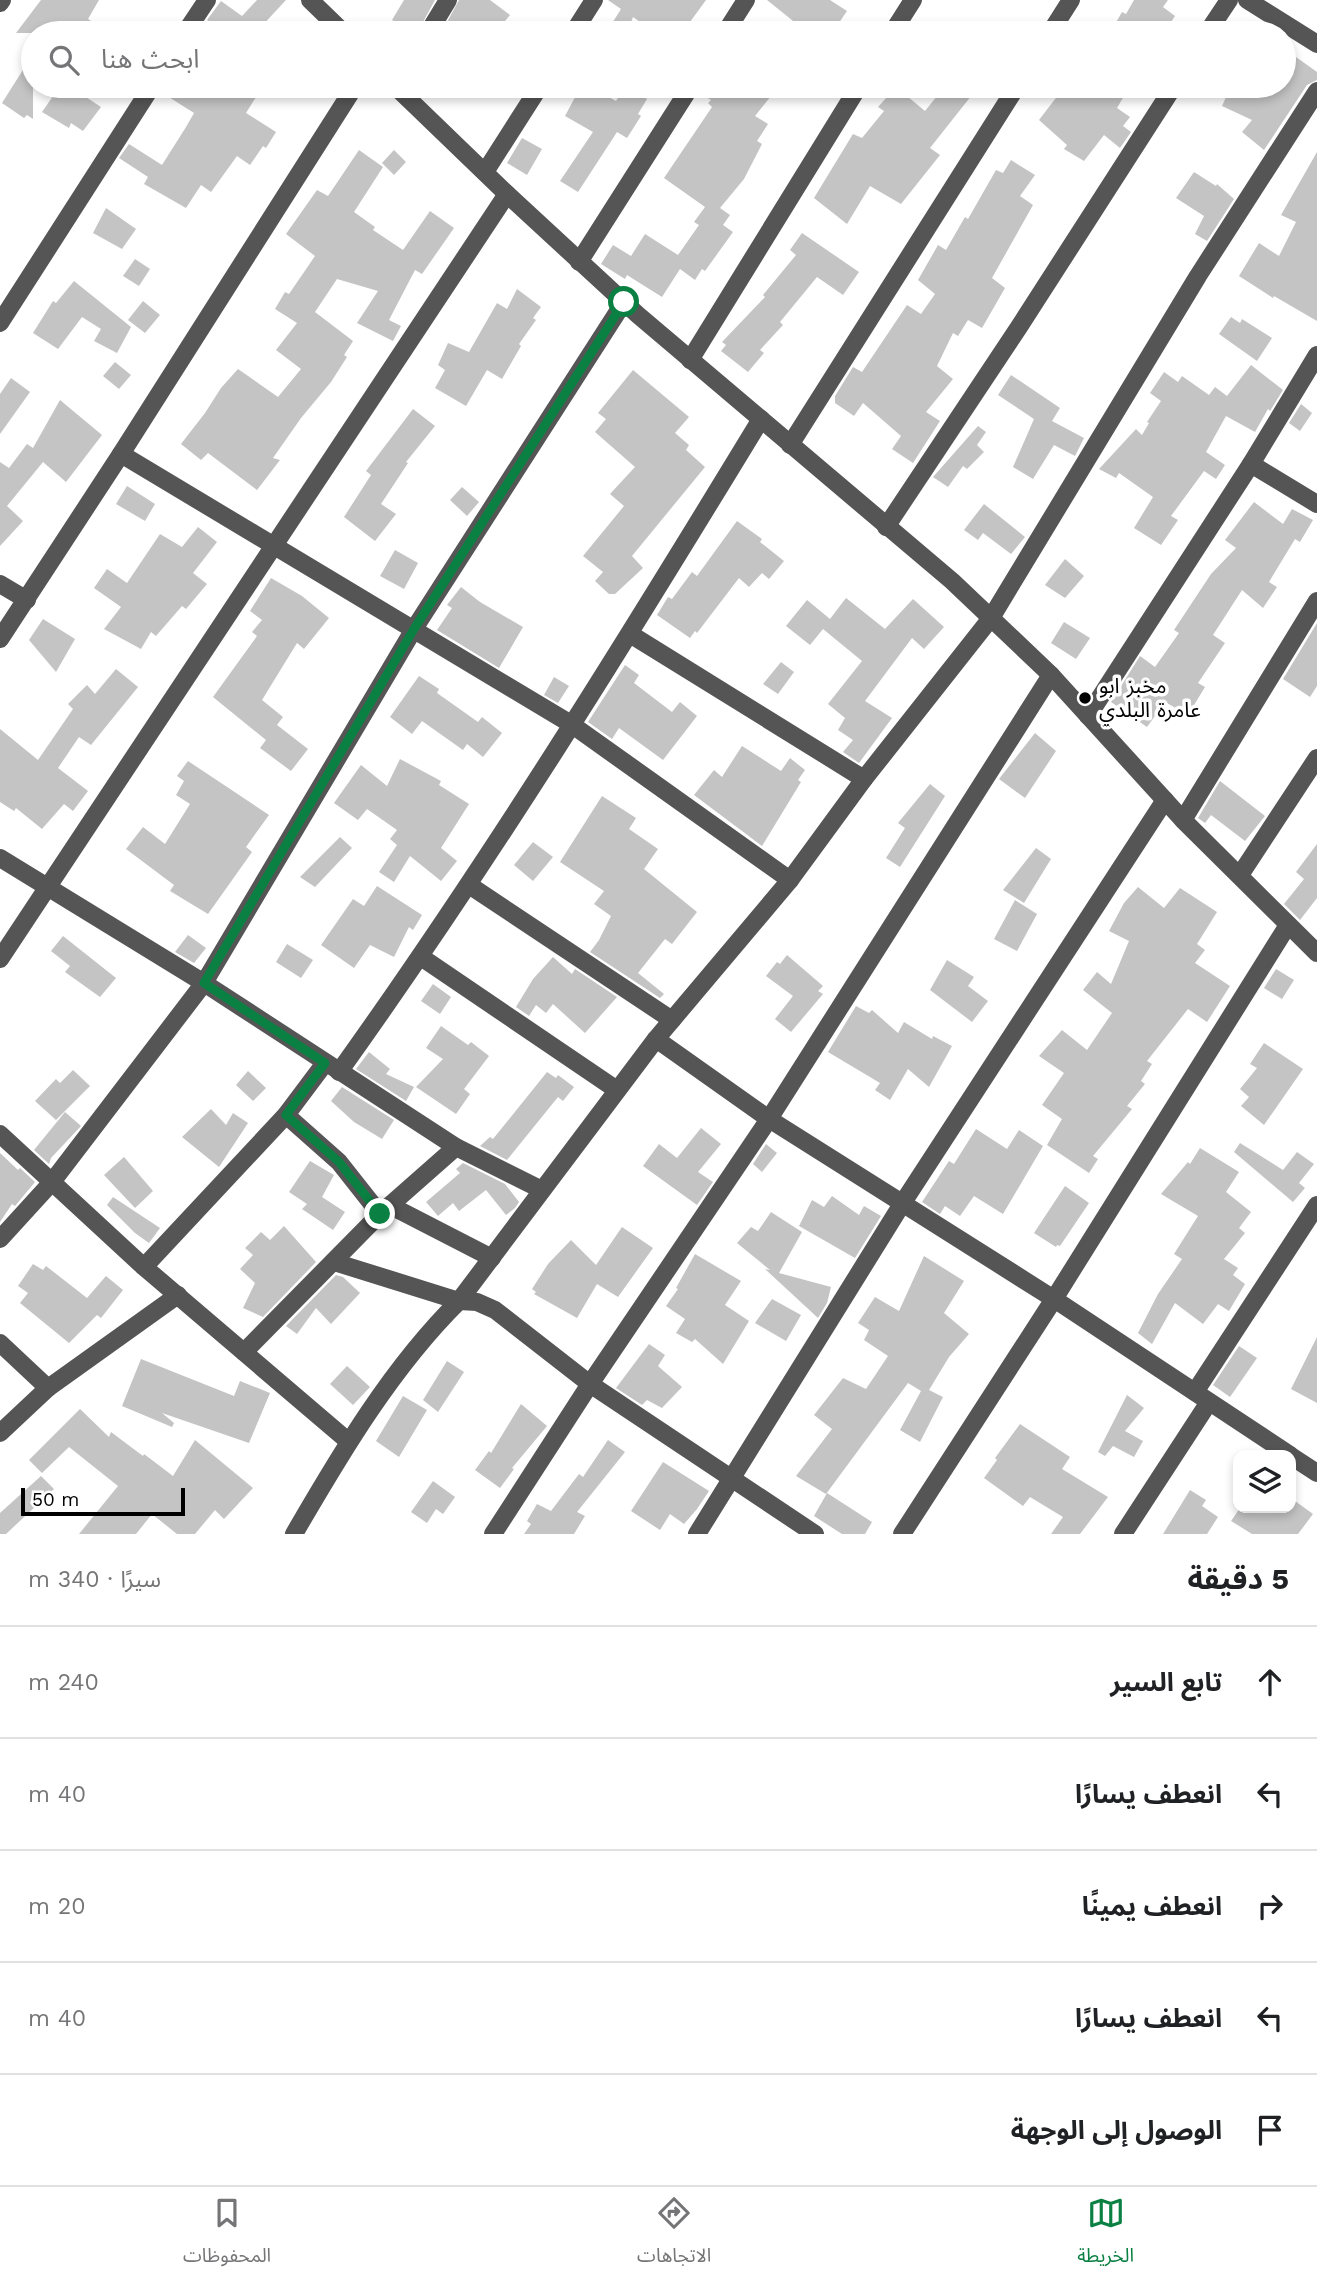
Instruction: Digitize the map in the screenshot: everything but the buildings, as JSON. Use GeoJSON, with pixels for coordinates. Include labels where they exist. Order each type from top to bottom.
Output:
{"type":"FeatureCollection","features":[{"type":"Feature","properties":{"kind":"street"},"geometry":{"type":"LineString","coordinates":[[194,21],[207,0]]}},
{"type":"Feature","properties":{"kind":"street"},"geometry":{"type":"LineString","coordinates":[[310,0],[332,21]]}},
{"type":"Feature","properties":{"kind":"street"},"geometry":{"type":"LineString","coordinates":[[435,21],[448,0]]}},
{"type":"Feature","properties":{"kind":"street"},"geometry":{"type":"LineString","coordinates":[[581,21],[594,0]]}},
{"type":"Feature","properties":{"kind":"street"},"geometry":{"type":"LineString","coordinates":[[733,21],[746,0]]}},
{"type":"Feature","properties":{"kind":"street"},"geometry":{"type":"LineString","coordinates":[[900,21],[913,0]]}},
{"type":"Feature","properties":{"kind":"street"},"geometry":{"type":"LineString","coordinates":[[1058,21],[1071,0]]}},
{"type":"Feature","properties":{"kind":"street"},"geometry":{"type":"LineString","coordinates":[[1215,21],[1228,0]]}},
{"type":"Feature","properties":{"kind":"street"},"geometry":{"type":"LineString","coordinates":[[1247,0],[1280,21]]}},
{"type":"Feature","properties":{"kind":"street"},"geometry":{"type":"LineString","coordinates":[[1296,31],[1317,44]]}},
{"type":"Feature","properties":{"kind":"street"},"geometry":{"type":"LineString","coordinates":[[294,1534],[348,1441],[436,1324],[459,1301],[671,1020],[790,880],[864,779],[991,618],[1198,276],[1317,92]]}},
{"type":"Feature","properties":{"kind":"street"},"geometry":{"type":"LineString","coordinates":[[0,323],[144,98]]}},
{"type":"Feature","properties":{"kind":"street"},"geometry":{"type":"LineString","coordinates":[[0,639],[347,98]]}},
{"type":"Feature","properties":{"kind":"street"},"geometry":{"type":"LineString","coordinates":[[408,98],[624,302],[952,581],[1051,675],[1183,820],[1317,953]]}},
{"type":"Feature","properties":{"kind":"street"},"geometry":{"type":"LineString","coordinates":[[485,172],[532,98]]}},
{"type":"Feature","properties":{"kind":"street"},"geometry":{"type":"LineString","coordinates":[[579,262],[683,98]]}},
{"type":"Feature","properties":{"kind":"street"},"geometry":{"type":"LineString","coordinates":[[690,360],[852,98]]}},
{"type":"Feature","properties":{"kind":"street"},"geometry":{"type":"LineString","coordinates":[[790,445],[1009,98]]}},
{"type":"Feature","properties":{"kind":"street"},"geometry":{"type":"LineString","coordinates":[[886,527],[1166,98]]}},
{"type":"Feature","properties":{"kind":"street"},"geometry":{"type":"LineString","coordinates":[[0,959],[507,194]]}},
{"type":"Feature","properties":{"kind":"street"},"geometry":{"type":"LineString","coordinates":[[3,1230],[52,1182],[204,983],[414,629],[624,302]]}},
{"type":"Feature","properties":{"kind":"street"},"geometry":{"type":"LineString","coordinates":[[1087,716],[1251,464],[1317,355]]}},
{"type":"Feature","properties":{"kind":"street"},"geometry":{"type":"LineString","coordinates":[[144,1267],[332,1067],[421,957],[630,634],[761,419]]}},
{"type":"Feature","properties":{"kind":"street"},"geometry":{"type":"LineString","coordinates":[[121,454],[571,724],[790,880]]}},
{"type":"Feature","properties":{"kind":"street"},"geometry":{"type":"LineString","coordinates":[[1251,464],[1317,504]]}},
{"type":"Feature","properties":{"kind":"street"},"geometry":{"type":"LineString","coordinates":[[0,584],[27,600]]}},
{"type":"Feature","properties":{"kind":"street"},"geometry":{"type":"LineString","coordinates":[[1183,820],[1317,601]]}},
{"type":"Feature","properties":{"kind":"street"},"geometry":{"type":"LineString","coordinates":[[630,634],[864,779]]}},
{"type":"Feature","properties":{"kind":"street"},"geometry":{"type":"LineString","coordinates":[[493,1534],[590,1384],[769,1119],[1051,675]]}},
{"type":"Feature","properties":{"kind":"street"},"geometry":{"type":"LineString","coordinates":[[1240,875],[1317,758]]}},
{"type":"Feature","properties":{"kind":"street"},"geometry":{"type":"LineString","coordinates":[[697,1534],[902,1203],[1165,800]]}},
{"type":"Feature","properties":{"kind":"street"},"geometry":{"type":"LineString","coordinates":[[0,858],[48,890],[204,983],[456,1147],[542,1190]]}},
{"type":"Feature","properties":{"kind":"street"},"geometry":{"type":"LineString","coordinates":[[469,885],[671,1020]]}},
{"type":"Feature","properties":{"kind":"street"},"geometry":{"type":"LineString","coordinates":[[902,1534],[1054,1299],[1288,925]]}},
{"type":"Feature","properties":{"kind":"street"},"geometry":{"type":"LineString","coordinates":[[421,957],[617,1090]]}},
{"type":"Feature","properties":{"kind":"street"},"geometry":{"type":"LineString","coordinates":[[656,1039],[769,1119],[1054,1299],[1283,1450]]}},
{"type":"Feature","properties":{"kind":"street"},"geometry":{"type":"LineString","coordinates":[[286,1115],[339,1162],[386,1210],[492,1258]]}},
{"type":"Feature","properties":{"kind":"street"},"geometry":{"type":"LineString","coordinates":[[0,1134],[144,1267],[348,1441]]}},
{"type":"Feature","properties":{"kind":"street"},"geometry":{"type":"LineString","coordinates":[[244,1352],[386,1210],[456,1147]]}},
{"type":"Feature","properties":{"kind":"street"},"geometry":{"type":"LineString","coordinates":[[1123,1534],[1317,1205]]}},
{"type":"Feature","properties":{"kind":"street"},"geometry":{"type":"LineString","coordinates":[[334,1262],[459,1301],[477,1302],[495,1310],[590,1384],[815,1534]]}},
{"type":"Feature","properties":{"kind":"street"},"geometry":{"type":"LineString","coordinates":[[0,1433],[48,1388],[178,1295]]}},
{"type":"Feature","properties":{"kind":"street"},"geometry":{"type":"LineString","coordinates":[[0,1343],[48,1388]]}},
{"type":"Feature","properties":{"kind":"street"},"geometry":{"type":"LineString","coordinates":[[1296,1458],[1317,1473]]}},
{"type":"Feature","properties":{"kind":"place","name":"مخبز ابو عامرة البلدي"},"geometry":{"type":"Point","coordinates":[1085,698]}},
{"type":"Feature","properties":{"kind":"route"},"geometry":{"type":"LineString","coordinates":[[380,1214],[339,1162],[286,1115],[325,1063],[204,983],[414,629],[624,302]]}}]}
